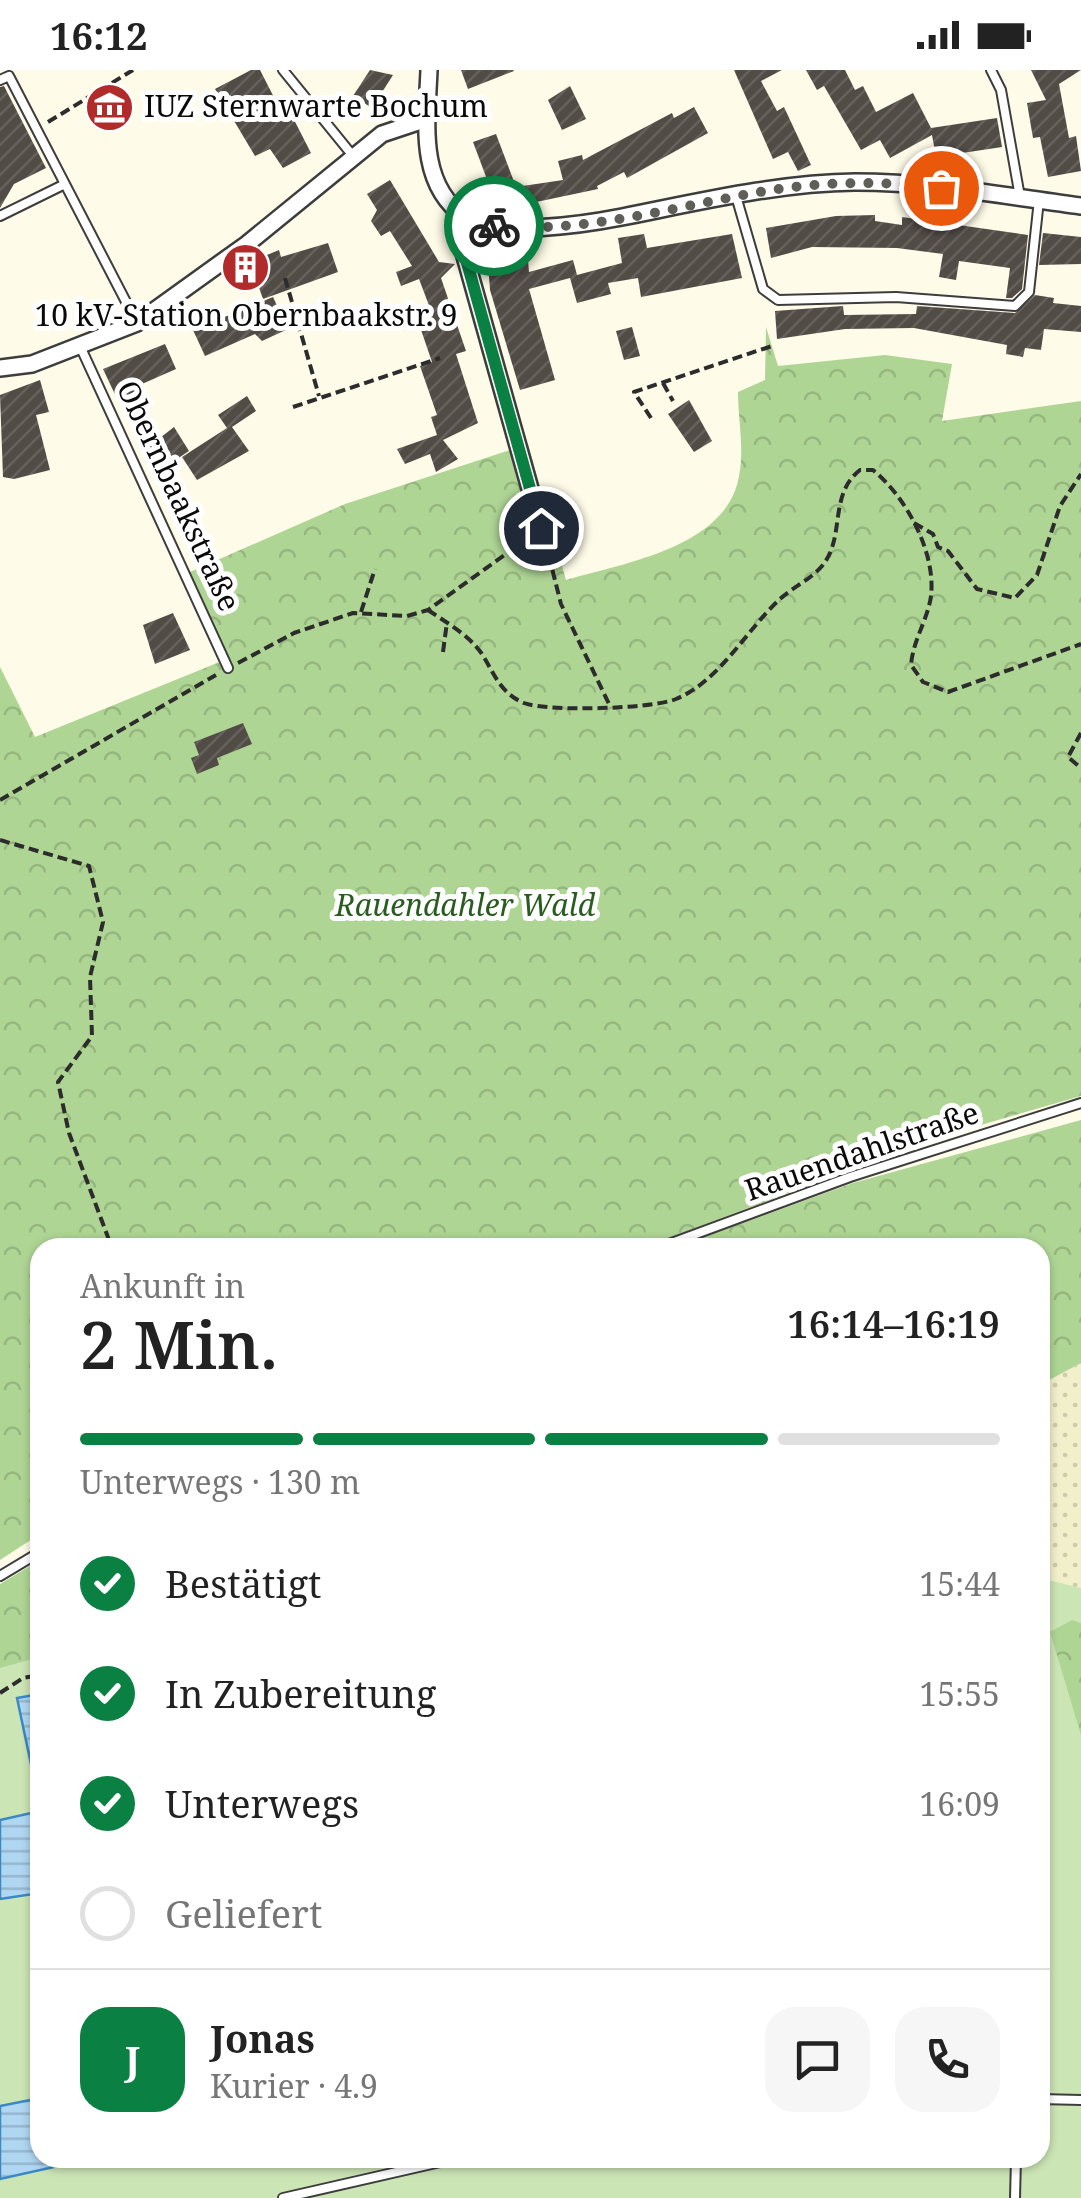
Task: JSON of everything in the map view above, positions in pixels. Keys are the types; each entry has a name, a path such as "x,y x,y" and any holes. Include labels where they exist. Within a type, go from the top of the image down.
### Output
{"street":[{"path":"428,70 431,169 440,193 467,218 512,227 578,223 736,196 854,182 912,184 1081,206"},
{"path":"0,368 32,364 136,323 247,244 382,134 427,119"},
{"path":"467,218 459,234 523,493 541,528"}],"lane":[{"path":"283,70 354,156"},
{"path":"991,70 1001,90 1020,198"},
{"path":"0,80 8,76 136,323"},
{"path":"0,216 63,184"},
{"path":"736,196 763,289 778,300 896,297 998,308 1016,306 1029,292 1039,200"},
{"name":"Obernbaakstraße","path":"80,346 228,668"},
{"name":"Rauendahlstraße","path":"685,1238 850,1177 1081,1103"},
{"path":"0,1576 30,1558"},
{"path":"1050,2099 1081,2100"},
{"path":"283,2198 414,2168"},
{"path":"1015,2198 1016,2168"}],"path":[{"path":"55,117 133,70"},
{"path":"285,278 319,397"},
{"path":"651,418 634,392 772,346"},
{"path":"293,407 440,358"},
{"path":"663,382 673,400"},
{"path":"428,610 447,622 485,658 492,678 524,703 610,706 677,699 722,663 783,597 824,564 832,549 843,489 860,470 873,470 886,481 914,522 928,558 931,598 913,646 912,664 923,682 948,692 1081,644"},
{"path":"914,522 934,534 938,547 948,551 977,589 1015,598 1038,575 1060,506 1081,474"},
{"path":"0,800 294,633 360,612 407,616 428,610 541,528 562,604 610,706"},
{"path":"360,612 375,568"},
{"path":"443,652 447,622"},
{"path":"1081,733 1068,757 1081,768"},
{"path":"0,840 88,866 93,874 103,922 90,978 92,1036 58,1082 69,1133 108,1238"},
{"path":"0,1693 30,1677"}],"shaded area":[{"path":"1081,1363 1081,1592 1050,1584 1050,1380"}],"green space":[{"name":"Rauendahler Wald","path":"766,327 778,366 885,355 952,364 942,421 1081,401 1081,1096 936,1138 668,1238 30,1238 30,1540 0,1560 0,667 35,737 227,659 190,572 345,504 528,444 566,580 639,560 689,539 710,525 726,507 740,473 738,392 765,380"},
{"path":"1081,1120 1081,1363 1050,1380 1050,1238 702,1238 853,1183"},
{"path":"30,1566 30,1660 0,1668 0,1584"},
{"path":"1050,1580 1081,1588 1081,2198 0,2198 0,2179 49,2168 1050,2168"},
{"path":"1072,1620 1081,1623 1081,1735 1050,1632"},
{"path":"30,1660 30,1696 17,1699 30,1762 30,1813 0,1820 0,1667"},
{"path":"30,1894 30,2100 0,2106 0,1899"}],"water":[{"path":"30,1696 30,1760 17,1698"},
{"path":"30,1813 30,1894 0,1899 0,1820"},
{"path":"30,2100 30,2168 49,2168 0,2179 0,2106"}],"building":[{"path":"251,70 260,70 282,113 289,110 311,153 283,168 270,149 255,156 215,89"},
{"path":"370,70 393,75 372,108 353,96"},
{"path":"461,70 513,70 514,71 468,89"},
{"path":"734,70 782,70 761,81 777,111 784,107 811,165 798,171 788,152 773,159"},
{"path":"806,70 845,70 855,90 863,86 876,112 913,93 931,128 997,118 1002,147 936,157 932,135 890,158 880,140 861,150 824,86 817,90"},
{"path":"1031,70 1081,70 1059,84 1069,138 1076,136 1081,171 1048,177 1040,137 1033,138 1027,103 1046,100"},
{"path":"4,86 46,168 14,184 0,208 0,87"},
{"path":"570,86 586,119 562,130 548,100"},
{"path":"694,107 708,133 627,178 624,172 597,186 598,189 522,205 520,197 497,206 473,142 496,134 516,187 563,180 558,161 582,155 583,160 672,113 674,118"},
{"path":"390,180 439,262 455,264 441,278 466,351 456,354 478,423 443,440 458,459 436,472 430,454 405,464 397,449 437,435 431,417 437,415 420,366 432,362 418,321 433,316 419,279 401,286 396,272 412,266 390,231 381,236 371,221 377,210 367,194"},
{"path":"875,215 875,221 902,225 902,217 1028,235 1022,289 1006,298 1010,268 959,261 956,280 939,277 943,254 897,248 812,247 771,258 766,228 836,216"},
{"path":"1043,233 1081,237 1081,264 1039,265"},
{"path":"644,234 647,248 732,234 742,278 641,297 638,278 608,283 611,294 577,303 570,278 529,289 555,380 520,390 490,290 487,250 527,248 529,272 573,260 577,275 622,263 618,238"},
{"path":"328,243 338,272 263,299 250,262 279,250 281,257"},
{"path":"1035,295 1054,298 1053,303 1081,306 1081,332 1044,329 1041,350 1025,348 1023,357 1006,354 1007,345 914,328 845,329 777,339 775,311 843,306 844,315 916,314 917,306 1015,313"},
{"path":"273,297 288,329 262,341 255,334 205,356 193,330"},
{"path":"632,327 640,356 624,360 616,331"},
{"path":"165,344 176,369 142,384 145,391 119,403 103,369"},
{"path":"40,380 49,412 36,415 50,470 14,479 3,477 0,395"},
{"path":"247,396 256,411 232,427 249,451 197,480 182,457 227,428 218,415"},
{"path":"689,400 712,441 694,452 668,414"},
{"path":"174,427 189,451 159,471 142,452"},
{"path":"173,613 190,650 155,664 143,625"},
{"path":"243,723 252,744 217,758 219,765 197,774 191,758 199,755 194,742"}],"way so far":[{"path":"494,226 612,219 801,186 854,182 941,188"}],"place":[{"name":"IUZ Sternwarte Bochum","path":"109,107"},
{"name":"10 kV-Station Obernbaakstr. 9","path":"246,267"}],"route":[{"path":"494,226 467,218 459,234 487,348 541,528"}]}
